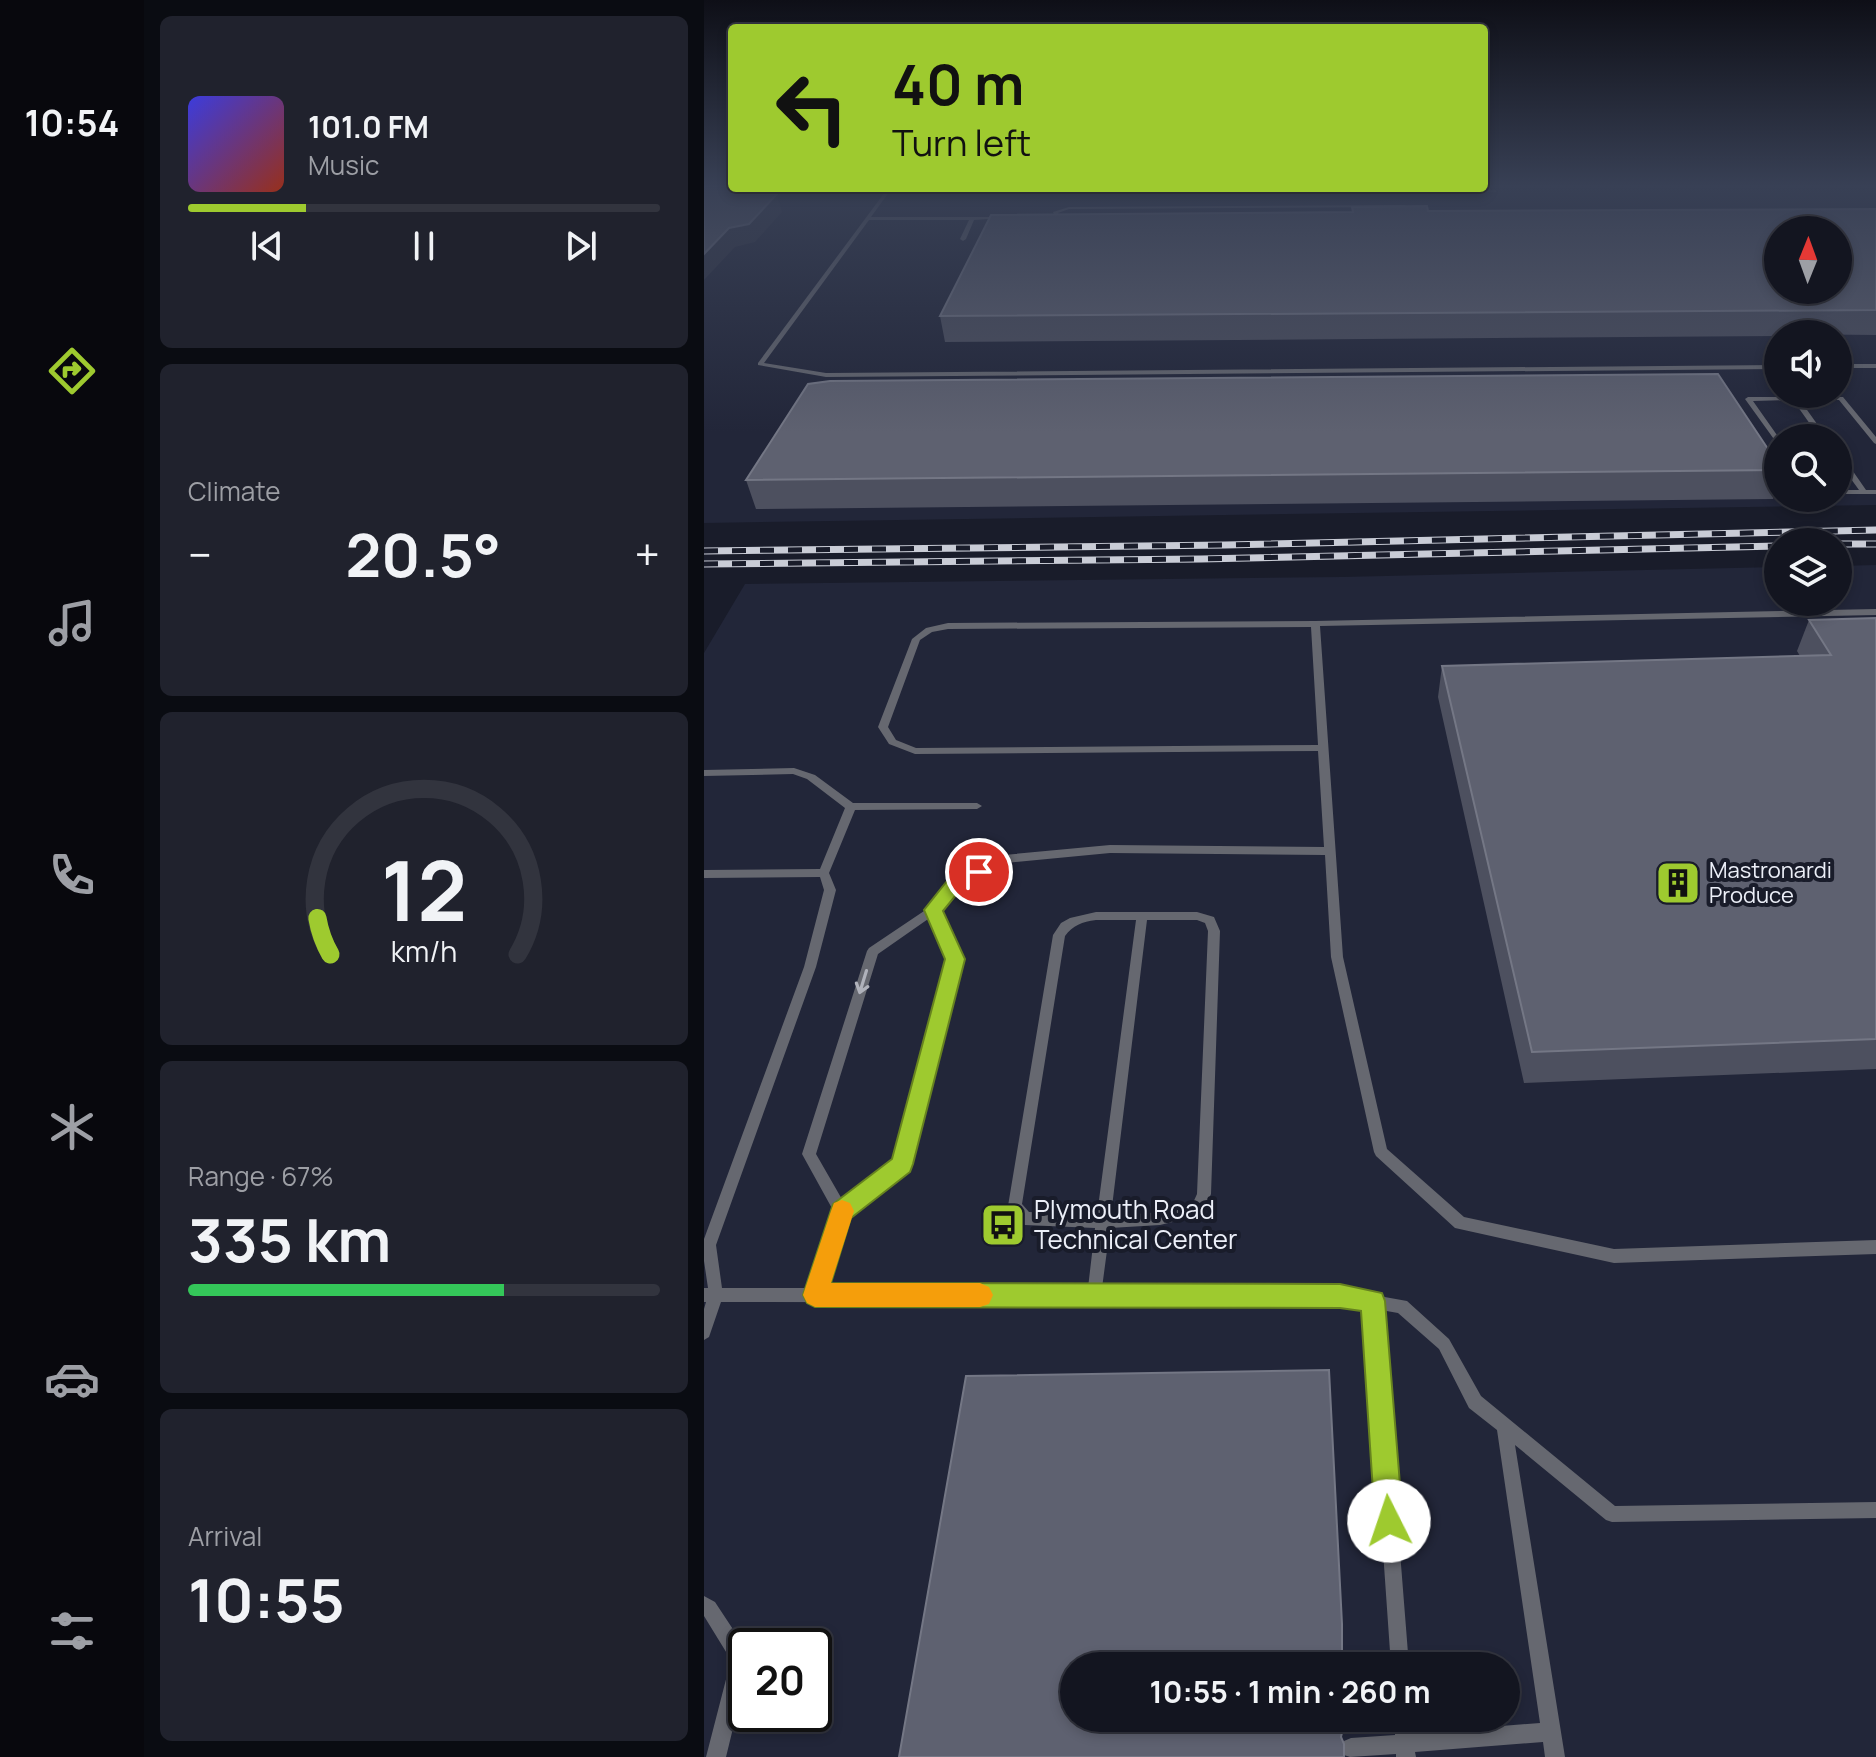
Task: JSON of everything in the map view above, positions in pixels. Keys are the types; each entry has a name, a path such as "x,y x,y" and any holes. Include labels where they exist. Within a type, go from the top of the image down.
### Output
{"lane":[{"path":"831,268 760,364 826,375 1764,367"},
{"path":"1852,366 1876,366"},
{"path":"1764,398 1748,399 1766,424"},
{"path":"1849,408 1876,442"},
{"path":"1852,475 1864,492"},
{"path":"1852,492 1876,492"},
{"path":"1324,748 915,751 892,742 883,727 916,639 929,630 948,626 1315,624 1876,612"},
{"path":"1315,624 1337,957 1381,1152 1460,1223 1614,1256 1876,1247"},
{"path":"704,773 794,771 811,777 851,807 977,806"},
{"path":"704,1332 710,1295 709,1245 810,967 830,890 824,873 851,807"},
{"path":"841,1211 809,1154 873,951 934,910 954,885 1004,859 1110,849 1330,851"},
{"path":"704,874 824,873"},
{"path":"815,1295 841,1211 902,1164 955,959 934,910"},
{"path":"1094,1296 1142,916"},
{"path":"1142,916 1197,916 1210,920 1214,931 1204,1194 1197,1210 1177,1218 1025,1218 1015,1206 1059,935 1064,924 1079,917 1142,916"},
{"path":"710,1295 1340,1296 1402,1306 1444,1344 1475,1402 1612,1514 1876,1510"},
{"path":"1373,1301 1399,1652"},
{"path":"1504,1426 1555,1757"},
{"path":"704,1605 741,1658 716,1757"},
{"path":"1351,1748 1406,1750 1551,1732"}],"shaded area":[{"path":"704,268 1764,268 1764,304 1852,304 1852,268 1876,268 1876,505 1852,505 1852,424 1764,424 1764,507 704,523"},
{"name":"Plymouth Road Technical Center","path":"1876,565 1876,1757 704,1757 704,653 745,584 1342,577 1764,567 1764,616 1852,616 1852,566"}],"building":[{"path":"964,268 1764,268 1764,304 1852,304 1852,268 1876,268 1876,310 940,316"},
{"path":"1718,374 1764,443 1764,470 746,480 808,384 830,381"},
{"name":"Mastronardi Produce","path":"1876,618 1876,1039 1532,1052 1442,666 1831,655 1809,620"},
{"path":"1329,1370 1342,1652 1060,1652 1060,1732 1342,1732 1344,1757 899,1757 966,1376"}],"railway":[{"path":"704,551 1225,545 1876,530"},
{"path":"1852,544 1876,544"},
{"path":"704,564 1201,559 1764,546"}],"slow traffic":[{"path":"842,1211 815,1295 980,1295"}],"place":[{"name":"Mastronardi Produce","path":"1678,883"},
{"name":"Plymouth Road Technical Center","path":"1003,1225"}],"route":[{"path":"979,872 954,885 934,910 955,959 902,1164 841,1211 815,1295 1340,1296 1373,1301 1389,1521"}]}
